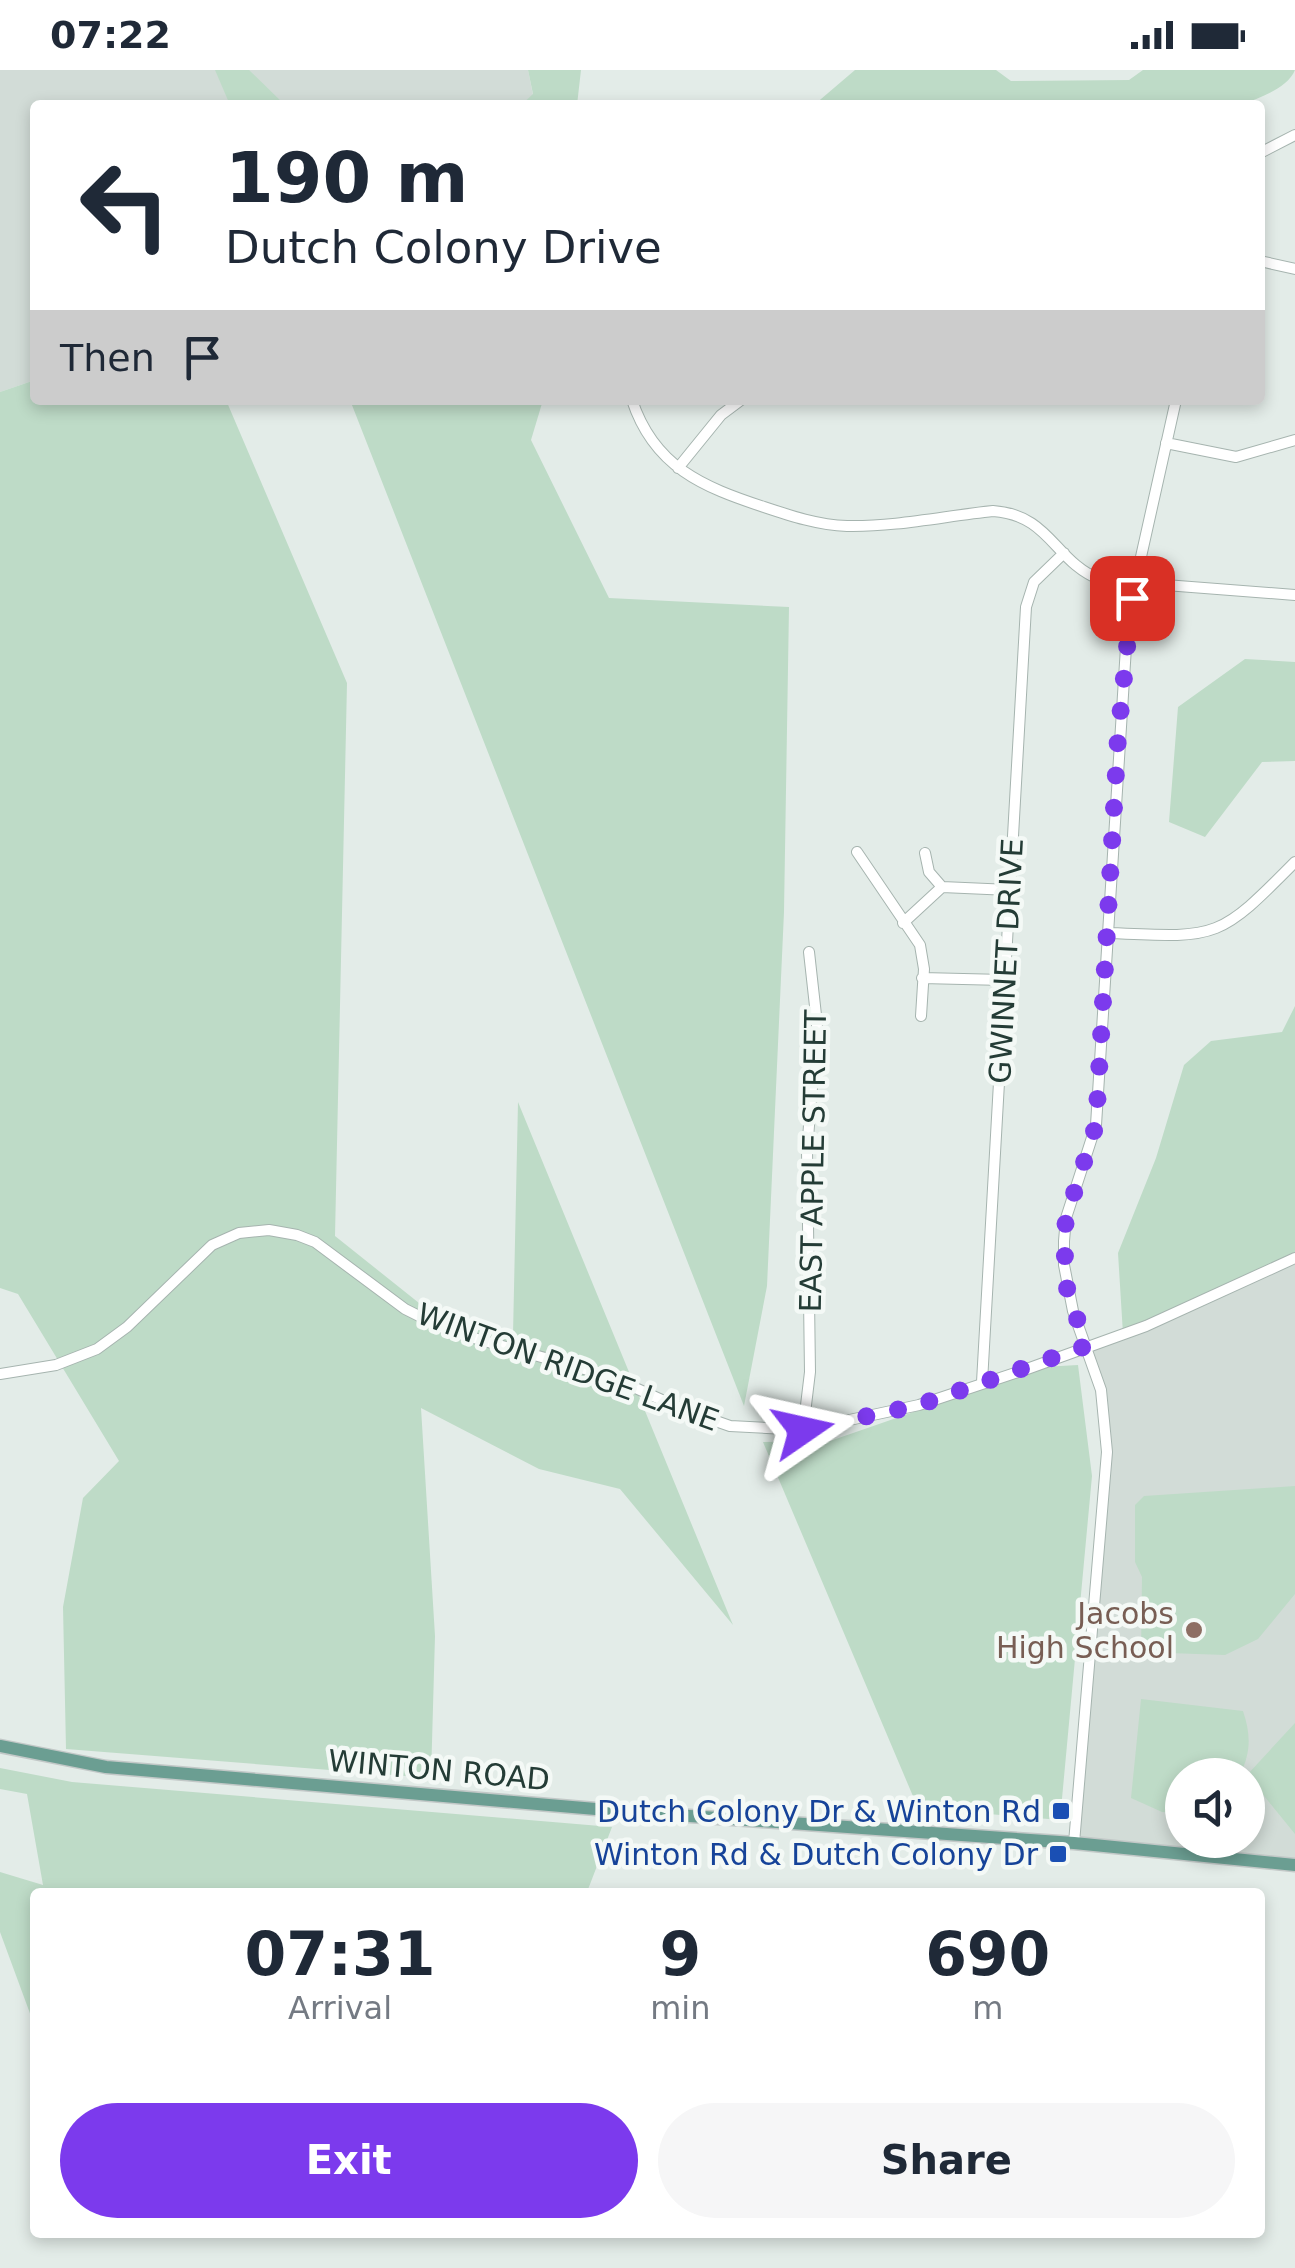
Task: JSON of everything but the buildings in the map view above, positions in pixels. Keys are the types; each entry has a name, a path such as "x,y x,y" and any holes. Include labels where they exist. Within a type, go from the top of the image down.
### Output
{"main road":[{"name":"WINTON ROAD","path":"0,1746 64,1761 125,1769 619,1811 1074,1843 1295,1865"}],"street":[{"path":"1265,150 1295,135"},
{"path":"1265,262 1295,269"},
{"path":"635,405 653,441 678,468 714,491 821,524 870,526 993,510 1007,512 1034,522 1092,577 1135,585 1295,594"},
{"path":"678,468 721,415 734,405"},
{"path":"1074,1843 1107,1452 1100,1390 1067,1288 1064,1242 1066,1218 1096,1125 1128,614 1175,405"},
{"path":"1166,444 1236,456 1295,440"},
{"name":"GWINNET DRIVE","path":"982,1382 1026,607 1034,582 1064,553"},
{"path":"857,852 920,946 921,1016"},
{"path":"926,853 930,872 942,887"},
{"path":"1110,933 1183,936 1210,932 1246,911 1295,862"},
{"path":"903,923 942,887 1010,890"},
{"name":"EAST APPLE STREET","path":"803,1430 810,1372 807,1151 817,1024 809,952"},
{"path":"922,978 1004,980"},
{"name":"WINTON RIDGE LANE","path":"0,1374 56,1364 97,1349 127,1327 212,1245 239,1232 269,1230 314,1242 405,1309 448,1331 609,1376 730,1426 803,1430 919,1405 1146,1326 1295,1258"}],"shaded area":[{"path":"0,70 528,70 533,95 527,100 30,100 30,382 0,392"},
{"name":"Jacobs High School","path":"1295,1258 1295,1865 1225,1858 1265,1858 1265,1758 1165,1758 1165,1852 1074,1843 1105,1418 1086,1346"}],"green space":[{"path":"215,70 249,70 280,100 228,100"},
{"path":"528,70 581,70 578,100 526,100 533,94"},
{"path":"855,70 996,70 1011,81 1129,80 1143,70 1295,70 1279,87 1252,100 820,100"},
{"path":"30,382 30,405 228,405 347,683 335,1236 419,1303 513,1335 518,1102 733,1625 620,1489 539,1469 421,1408 435,1636 431,1778 66,1749 63,1607 83,1498 119,1461 18,1294 0,1288 0,392"},
{"path":"352,405 542,405 531,440 609,598 789,607 784,912 767,1286 744,1406"},
{"path":"1245,659 1295,662 1295,761 1262,762 1205,837 1169,822 1178,707"},
{"path":"1295,1006 1295,1258 1123,1334 1118,1253 1156,1158 1184,1065 1211,1041 1282,1032"},
{"path":"1078,1365 1092,1476 1060,1820 918,1808 763,1442 830,1441 1043,1367"},
{"path":"1295,1486 1295,1594 1258,1639 1225,1655 1141,1652 1142,1577 1135,1562 1135,1505 1144,1496"},
{"path":"1141,1699 1243,1711 1249,1743 1246,1758 1165,1758 1165,1812 1131,1798"},
{"path":"1295,1723 1295,1834 1265,1797 1263,1758"},
{"path":"0,1768 72,1782 612,1827 589,1888 30,1888 30,2013 0,1932 0,1872 43,1885 27,1794 0,1789"}],"place":[{"name":"Jacobs High School","path":"1194,1630"},
{"name":"Dutch Colony Dr & Winton Rd","path":"1061,1811"},
{"name":"Winton Rd & Dutch Colony Dr","path":"1058,1854"}],"route":[{"path":"803,1430 919,1405 1086,1346 1067,1288 1064,1242 1066,1218 1096,1125 1110,933 1118,737 1132,598"}]}
